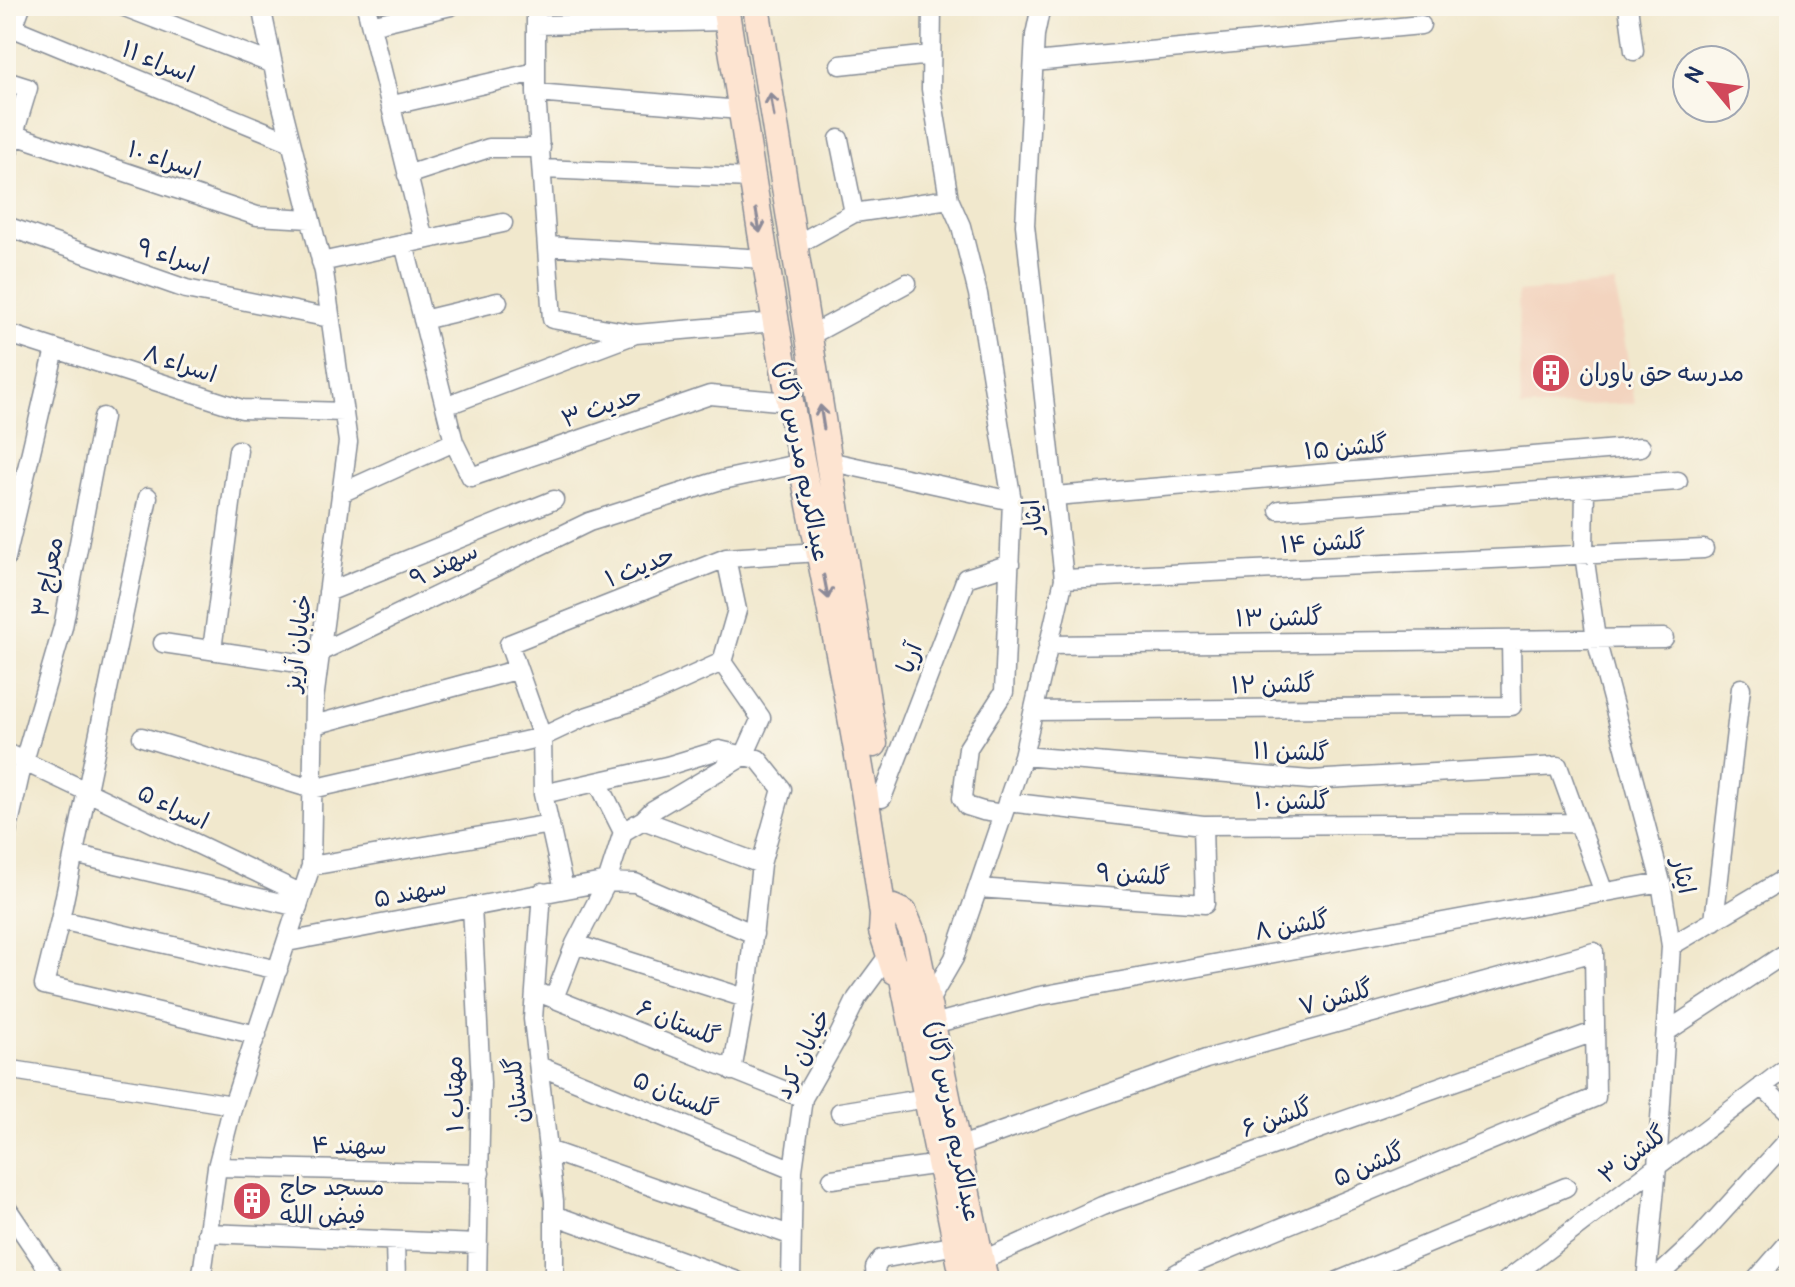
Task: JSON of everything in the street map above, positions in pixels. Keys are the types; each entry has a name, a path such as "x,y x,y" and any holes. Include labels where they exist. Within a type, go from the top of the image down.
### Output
{"street":[{"path":"9,27 21,6"},
{"path":"122,6 273,64"},
{"name":"خیابان آریز","path":"201,1281 217,1167 233,1105 311,866 314,725 319,659 348,442 321,262 261,6"},
{"path":"424,240 369,15 451,6"},
{"name":"عبدالکریم مدرس (گاز)","path":"756,6 882,798 891,912"},
{"path":"932,6 931,89 949,199 961,226 978,294 1012,501 1010,564"},
{"name":"ایثار","path":"931,1012 954,958 1023,756 1064,579 1025,225 1034,62 1041,6"},
{"path":"1628,6 1634,51"},
{"path":"726,13 536,16 536,93 552,319 636,334 776,322"},
{"name":"عبدالکریم مدرس (گاز)","path":"726,13 750,178 790,402 891,912"},
{"path":"1034,62 1421,25"},
{"name":"اسراء ۱۱","path":"9,27 291,142"},
{"path":"840,65 931,55"},
{"path":"393,105 536,72"},
{"path":"6,81 28,88 10,134 6,160"},
{"path":"536,93 740,110"},
{"name":"اسراء ۱۰","path":"10,134 257,216 310,219"},
{"path":"839,139 854,213"},
{"path":"407,175 489,148 541,148"},
{"path":"543,169 750,178"},
{"path":"794,246 854,213 949,199"},
{"path":"321,262 503,223"},
{"name":"اسراء ۹","path":"6,226 186,289 330,318"},
{"path":"341,493 454,442 404,244"},
{"path":"548,246 765,259"},
{"path":"809,336 907,283"},
{"path":"423,320 498,302"},
{"name":"اسراء ۸","path":"6,333 242,409 344,412"},
{"path":"445,406 636,334"},
{"path":"6,558 55,349"},
{"name":"حدیث ۳","path":"454,442 471,477 710,395 790,402"},
{"name":"معراج ۳","path":"6,837 23,763 63,627 103,417"},
{"name":"گلشن ۱۵","path":"1055,496 1641,447"},
{"path":"212,650 238,450"},
{"path":"802,463 828,461 1012,501"},
{"name":"سهند ۹","path":"319,659 589,522 718,481 802,463"},
{"path":"1279,510 1678,481"},
{"name":"ایثار","path":"1585,488 1584,554 1596,639 1661,882 1671,946 1657,1167 1646,1281"},
{"path":"148,497 44,985 257,1035"},
{"path":"328,592 554,500"},
{"name":"گلشن ۱۴","path":"1064,579 1704,549"},
{"name":"حدیث ۱","path":"516,670 509,644 726,558 819,552"},
{"path":"142,737 312,789 542,737 582,718 643,698 722,662 737,610 726,558"},
{"name":"آریا","path":"882,798 966,578 1010,564"},
{"name":"گلشن ۱۰","path":"1010,564 1004,692 968,748 962,798 967,806 983,811 1005,808 1203,825 1578,823"},
{"name":"گلشن ۱۳","path":"1048,645 1664,638"},
{"name":"گلشن ۱۲","path":"1034,711 1512,706 1511,640"},
{"path":"163,643 319,659"},
{"path":"554,998 575,944 607,882 623,832 653,810 744,756 761,718 722,662"},
{"path":"314,725 516,670 542,737 543,794 564,889"},
{"path":"1714,921 1741,688"},
{"path":"543,794 719,750 758,759 782,789 761,864 754,934 732,1071"},
{"name":"اسراء ۵","path":"6,753 300,900"},
{"name":"گلشن ۱۱","path":"1023,756 1310,780 1558,766 1578,823"},
{"path":"598,782 623,832"},
{"path":"643,820 761,864"},
{"path":"1578,823 1604,893"},
{"path":"311,866 550,824"},
{"name":"گلشن ۹","path":"978,888 1205,904 1203,825"},
{"path":"74,854 300,900"},
{"path":"1671,946 1789,876"},
{"name":"سهند ۵","path":"287,942 607,882 635,883 754,934"},
{"name":"گلشن ۸","path":"931,1012 1040,996 1661,882"},
{"name":"گلستان","path":"542,892 533,1019 554,1215 554,1281"},
{"name":"مهتاب ۱","path":"472,906 481,1083 477,1281"},
{"path":"891,912 882,931 903,964"},
{"path":"60,920 278,970"},
{"path":"575,944 745,998"},
{"path":"1666,1032 1789,951"},
{"name":"گلشن ۷","path":"949,1155 1206,1059 1594,952 1596,1097"},
{"name":"عبدالکریم مدرس (گاز)","path":"903,964 931,1012 957,1245 977,1274"},
{"name":"عبدالکریم مدرس (گاز)","path":"903,964 927,1098 949,1155 977,1274"},
{"name":"خیابان کرد","path":"791,1281 793,1170 803,1098 857,998 903,964"},
{"name":"گلستان ۶","path":"535,991 803,1098"},
{"name":"گلشن ۶","path":"977,1274 1102,1206 1594,1032"},
{"name":"گلستان ۵","path":"539,1066 793,1170"},
{"name":"گلشن ۳","path":"1506,1281 1789,1066"},
{"path":"6,1069 233,1105"},
{"path":"1762,1086 1789,1112"},
{"name":"گلشن ۵","path":"1163,1281 1195,1273 1596,1097"},
{"path":"840,1112 927,1098"},
{"path":"1653,1281 1696,1241 1789,1139"},
{"path":"548,1150 790,1235"},
{"path":"832,1179 949,1155"},
{"name":"سهند ۴","path":"217,1167 480,1173"},
{"path":"1338,1281 1358,1277 1566,1187"},
{"path":"6,1207 56,1281"},
{"path":"554,1215 737,1281"},
{"path":"207,1233 478,1244"},
{"path":"395,1241 396,1281"},
{"path":"1755,1281 1789,1242"},
{"path":"876,1275 881,1259 957,1245"}],"shaded area":[{"path":"1615,284 1635,403 1521,408 1518,292"}],"place":[{"name":"مدرسه حق باوران","path":"1551,373"},
{"name":"مسجد حاج فیض الله","path":"252,1201"}]}
